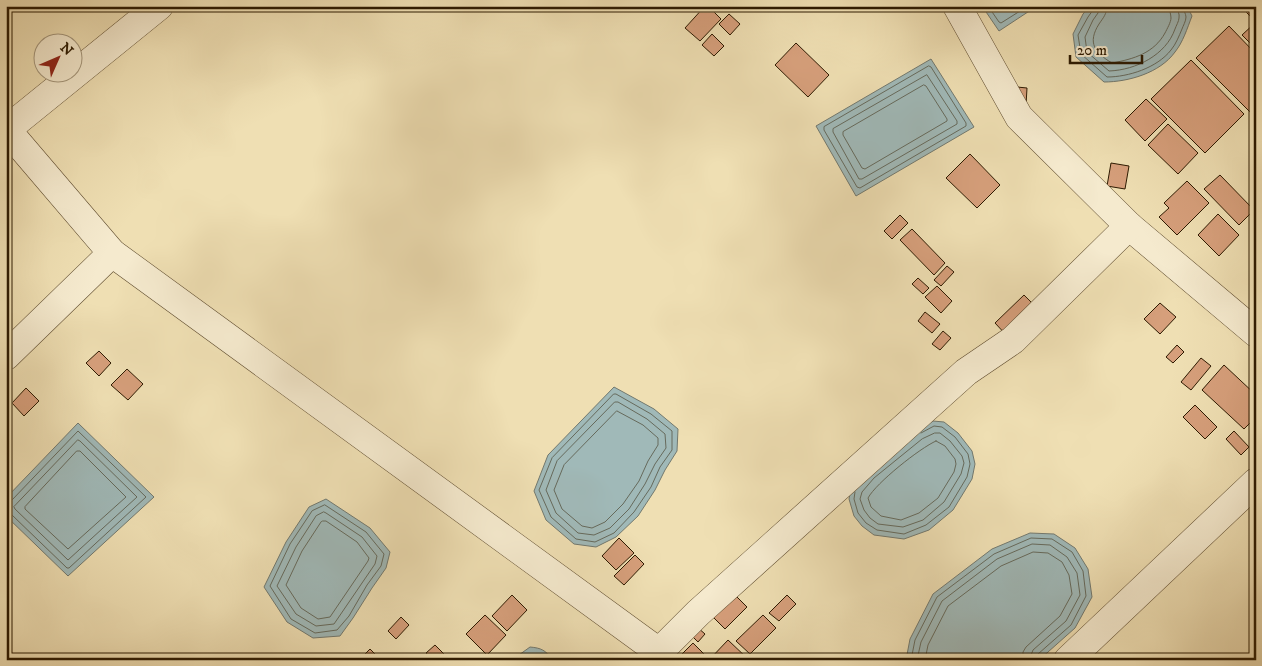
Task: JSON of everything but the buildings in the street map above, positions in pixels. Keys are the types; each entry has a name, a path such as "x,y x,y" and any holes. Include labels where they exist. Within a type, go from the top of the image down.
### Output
{"street":[{"path":"159,6 6,130 112,253 655,656 698,613 966,372 1013,340 1129,226"},
{"path":"957,6 1019,118 1129,226 1256,332"},
{"path":"6,356 112,253"},
{"path":"1068,660 1256,482"}],"water":[{"path":"982,6 1037,6 999,31"},
{"path":"1090,6 1187,6 1192,16 1178,48 1161,66 1133,78 1104,82 1076,57 1073,34 1083,14"},
{"path":"931,59 974,127 856,196 816,126"},
{"path":"614,387 654,409 678,429 677,451 638,516 616,537 596,547 574,544 546,520 534,491 548,455"},
{"path":"933,421 944,422 958,433 972,451 975,464 972,479 953,510 929,530 904,539 874,535 862,526 854,516 849,499 851,488 917,429"},
{"path":"78,423 154,497 68,576 6,516 6,498"},
{"path":"326,499 370,528 390,552 386,568 340,636 313,638 287,622 264,587 286,542 309,507"},
{"path":"1030,533 1054,534 1075,548 1088,569 1092,597 1075,628 1039,660 906,660 910,639 933,594 992,549"},
{"path":"530,647 543,650 552,660 512,660"}]}
